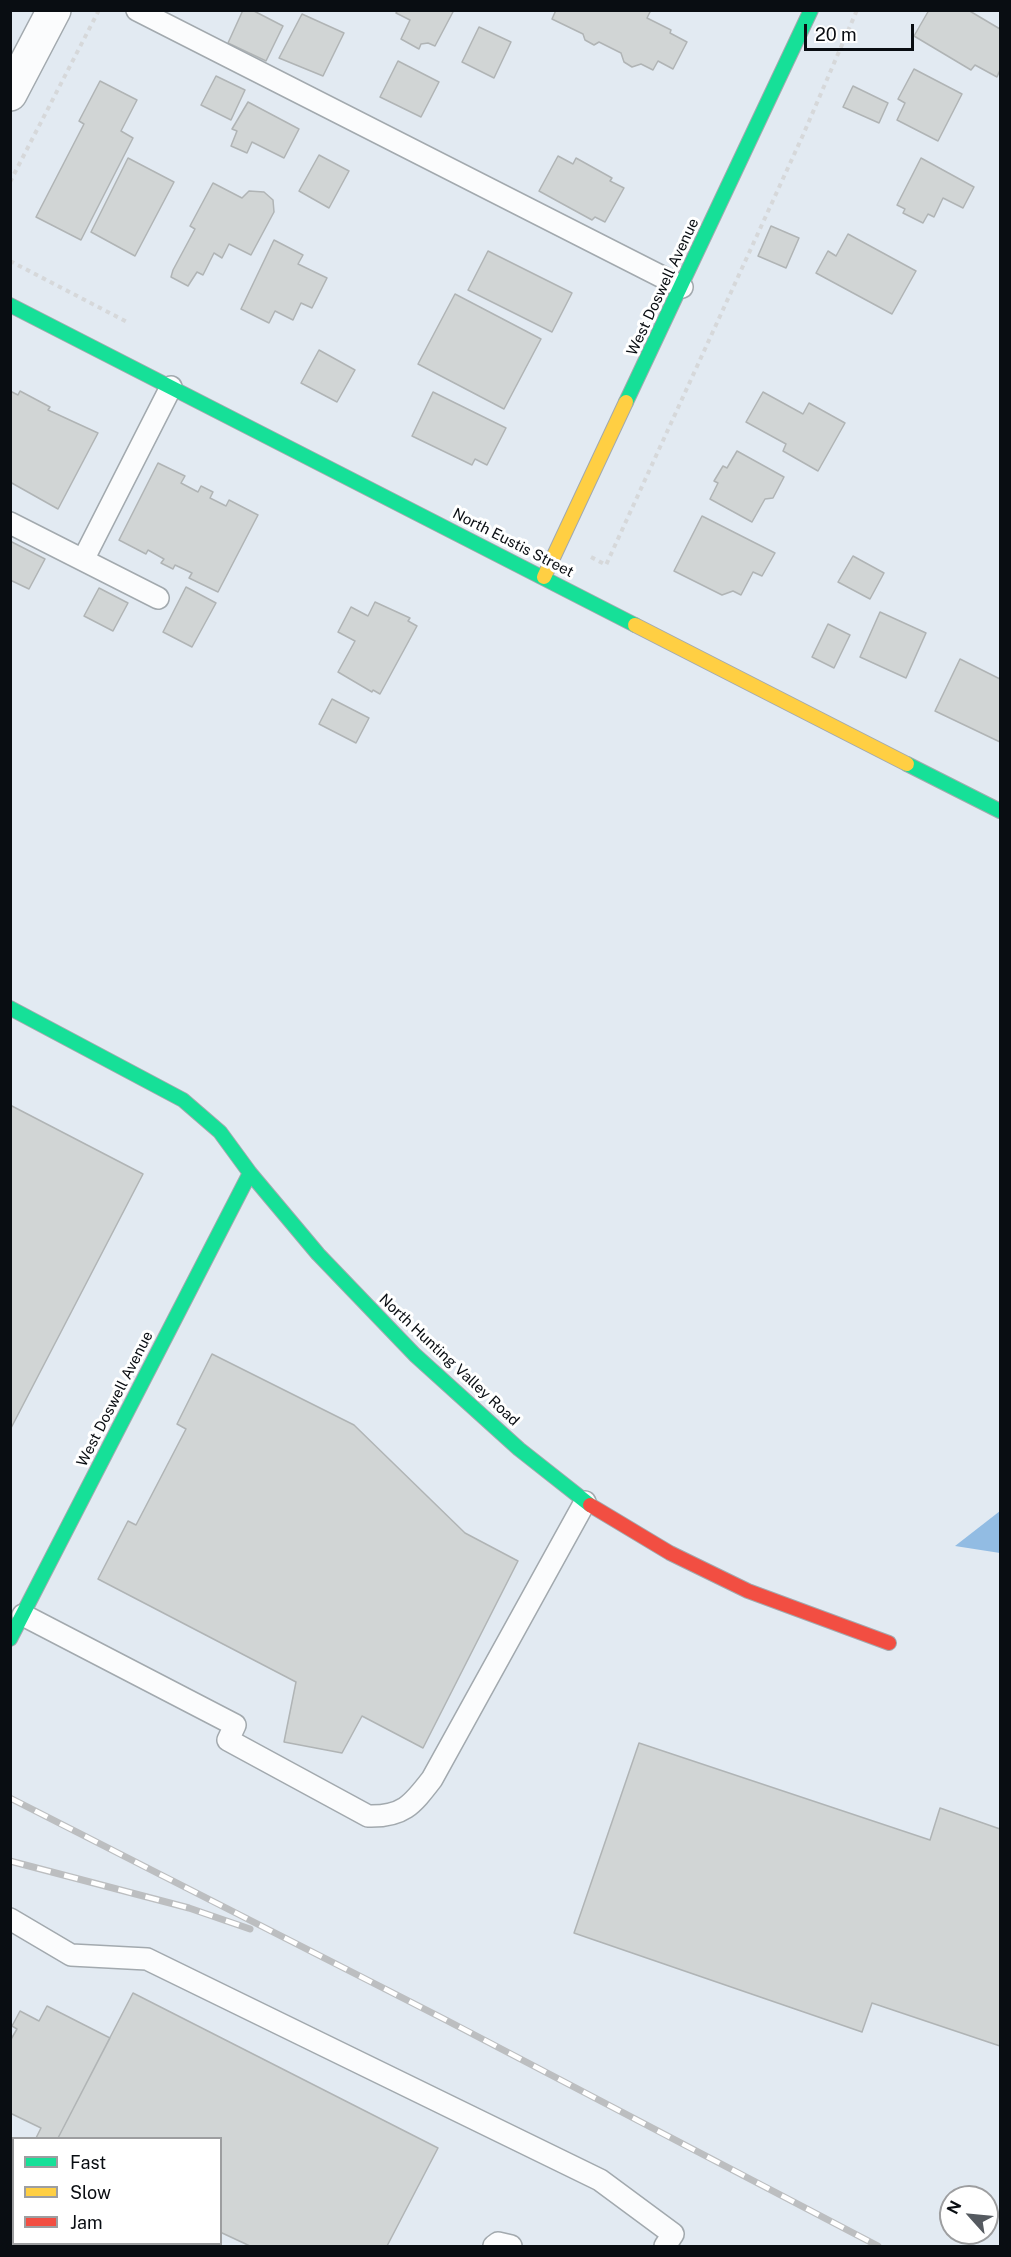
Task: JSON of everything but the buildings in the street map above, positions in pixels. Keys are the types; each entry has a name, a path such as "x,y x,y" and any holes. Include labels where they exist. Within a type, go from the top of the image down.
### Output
{"street":[{"path":"10,94 54,10"},
{"name":"West Doswell Avenue","path":"544,577 811,10"},
{"name":"North Eustis Street","path":"10,306 1000,811"},
{"name":"North Hunting Valley Road","path":"10,1008 183,1100 220,1132 250,1173 318,1254 415,1355 519,1449 585,1502 670,1553 747,1591 889,1643"},
{"name":"West Doswell Avenue","path":"10,1639 250,1173"}],"lane":[{"path":"137,10 682,286"},
{"path":"83,560 171,387"},
{"path":"10,523 158,598"},
{"path":"23,1615 235,1725 228,1740 368,1816 389,1817 414,1802 432,1779 585,1502"},
{"path":"10,1919 71,1955 147,1959 600,2180 673,2234 665,2247"},
{"path":"494,2247 498,2243 511,2247"}],"path":[{"path":"10,182 99,10"},
{"path":"587,555 606,565 803,135 857,10"}],"water":[{"path":"1000,1511 1000,1553 955,1546"}],"railway":[{"path":"10,1798 444,2019 878,2246"},
{"path":"10,1861 189,1908 250,1929"}],"traffic: fast":[{"path":"626,402 811,10"},
{"path":"10,305 635,625"},
{"path":"907,764 1000,811"},
{"path":"10,1008 183,1100 220,1132 250,1173 318,1254 415,1355 519,1449 590,1505"},
{"path":"10,1639 250,1173"}],"traffic: slow":[{"path":"544,577 626,402"},
{"path":"635,625 907,764"}],"traffic: jam":[{"path":"590,1505 670,1553 748,1591 889,1643"}]}
